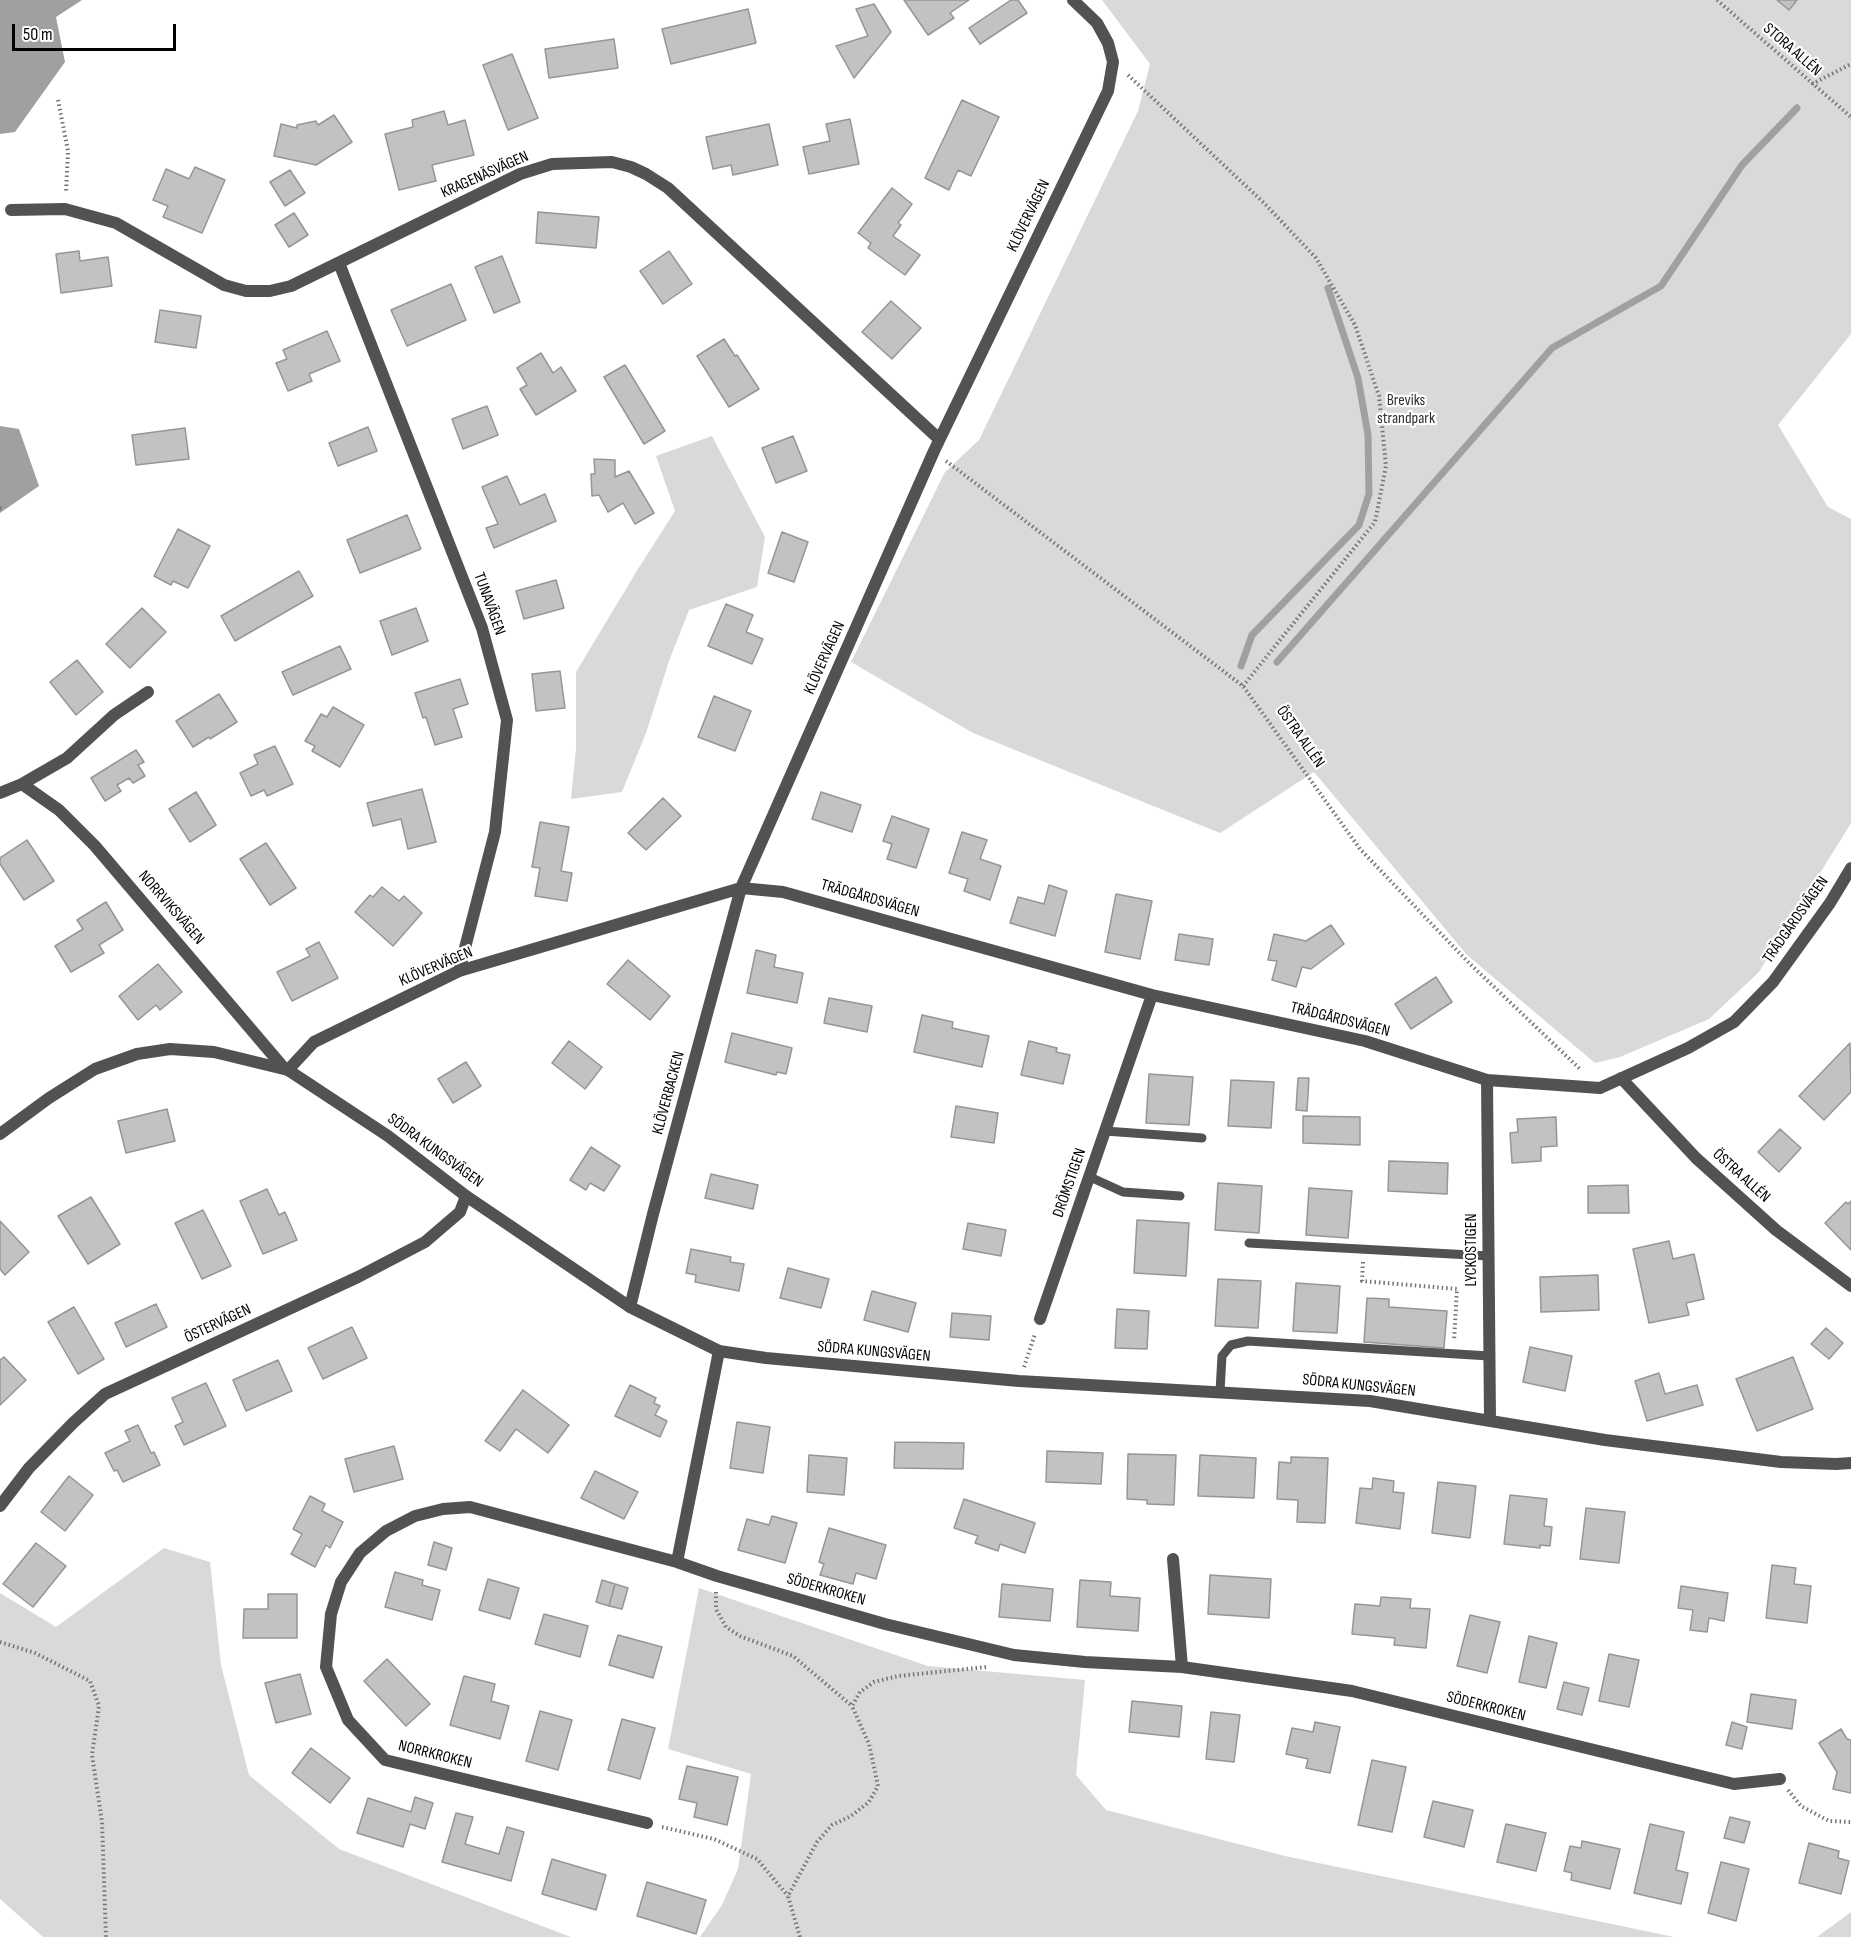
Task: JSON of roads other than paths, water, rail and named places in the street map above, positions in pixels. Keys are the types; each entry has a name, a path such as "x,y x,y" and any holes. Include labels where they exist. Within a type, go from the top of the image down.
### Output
{"street":[{"name":"KLÖVERVÄGEN","path":"286,1069 314,1042 459,971 741,888 936,445 1108,91 1113,62 1108,42 1097,23 1073,0"},
{"name":"KRAGENÄSVÄGEN","path":"11,210 65,209 116,223 224,285 246,291 270,291 291,286 520,174 552,164 612,162 631,167 668,188 936,445"},
{"name":"TUNAVÄGEN","path":"339,263 482,628 507,720 495,832 459,971"},
{"path":"0,793 22,784 67,758 114,715 148,692"},
{"name":"NORRVIKSVÄGEN","path":"22,784 59,810 95,846 286,1069"},
{"name":"TRÄDGÅRDSVÄGEN","path":"741,888 783,892 1152,995 1365,1041 1487,1080 1600,1088 1688,1048 1734,1022 1773,982 1830,903 1851,868"},
{"name":"KLÖVERBACKEN","path":"630,1307 741,888"},
{"name":"DRÖMSTIGEN","path":"1040,1319 1152,995"},
{"name":"SÖDRA KUNGSVÄGEN","path":"0,1134 95,1069 137,1054 170,1049 214,1052 286,1069 388,1136 466,1196 630,1307 719,1351 766,1358 1019,1381 1370,1401 1605,1440 1781,1462 1851,1463"},
{"name":"ÖSTRA ALLÉN","path":"1621,1078 1696,1158 1776,1230 1851,1286"},
{"name":"LYCKOSTIGEN","path":"1487,1080 1490,1420"},
{"name":"ÖSTERVÄGEN","path":"0,1506 29,1468 105,1394 358,1277 425,1242 460,1212 466,1196"},
{"path":"677,1562 719,1351"},
{"name":"NORRKROKEN","path":"647,1823 385,1760 348,1720 326,1667 331,1614 341,1582 360,1554 386,1531 415,1516 443,1509 470,1507 677,1562"},
{"path":"1173,1559 1182,1667"},
{"name":"SÖDERKROKEN","path":"677,1562 885,1624 1014,1655 1085,1662 1182,1667 1352,1691 1734,1784 1780,1779"}],"lane":[{"path":"1105,1131 1202,1138"},
{"path":"1090,1177 1123,1192 1180,1196"},
{"path":"1249,1243 1488,1256"},
{"path":"1220,1392 1222,1356 1231,1345 1248,1341 1489,1356"}],"waterway":[{"path":"1277,662 1552,348 1661,286 1742,165 1797,108"},
{"path":"1241,666 1252,635 1359,525 1369,494 1368,435 1358,378 1328,288"}],"park label":[{"name":"Breviks strandpark","path":"1406,410"}]}
